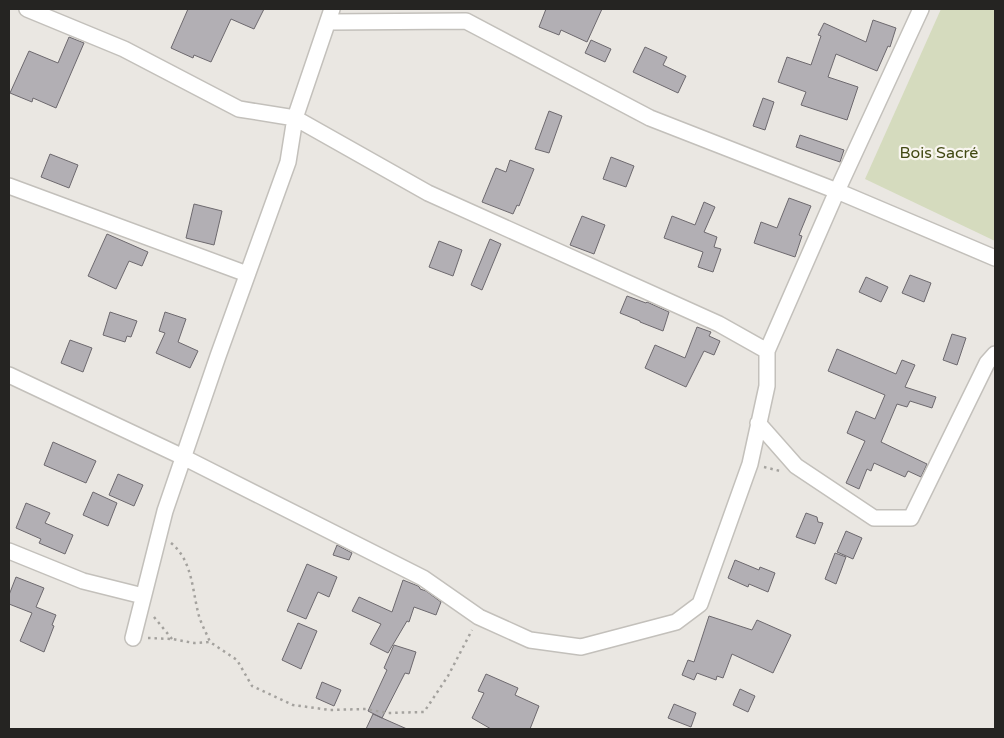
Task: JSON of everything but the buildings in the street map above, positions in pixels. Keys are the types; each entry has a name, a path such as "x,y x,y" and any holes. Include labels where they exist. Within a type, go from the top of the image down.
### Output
{"street":[{"path":"28,9 124,49 239,109 294,118 428,193 719,324 766,351"},
{"path":"9,375 183,457 423,578 479,618 530,640 581,647 676,622 700,604 750,464 767,386 766,351 921,9"},
{"path":"133,638 159,534 183,457 288,162 294,118 330,16 466,21 650,118 837,191 995,258"},
{"path":"9,186 247,274"},
{"path":"758,424 796,466 874,518 911,518 986,363 995,354"},
{"path":"9,550 83,581 143,596"}],"path":[{"path":"750,464 779,471 796,466"},
{"path":"159,534 179,549 190,572 198,614 210,642 237,660 252,686 293,705 330,710 366,709 387,713 424,712 448,676 479,618"},
{"path":"143,596 155,620 172,639"},
{"path":"133,638 172,639 194,643 210,642"}],"green space":[{"name":"Bois Sacré","path":"941,9 995,9 995,241 865,179"}]}
